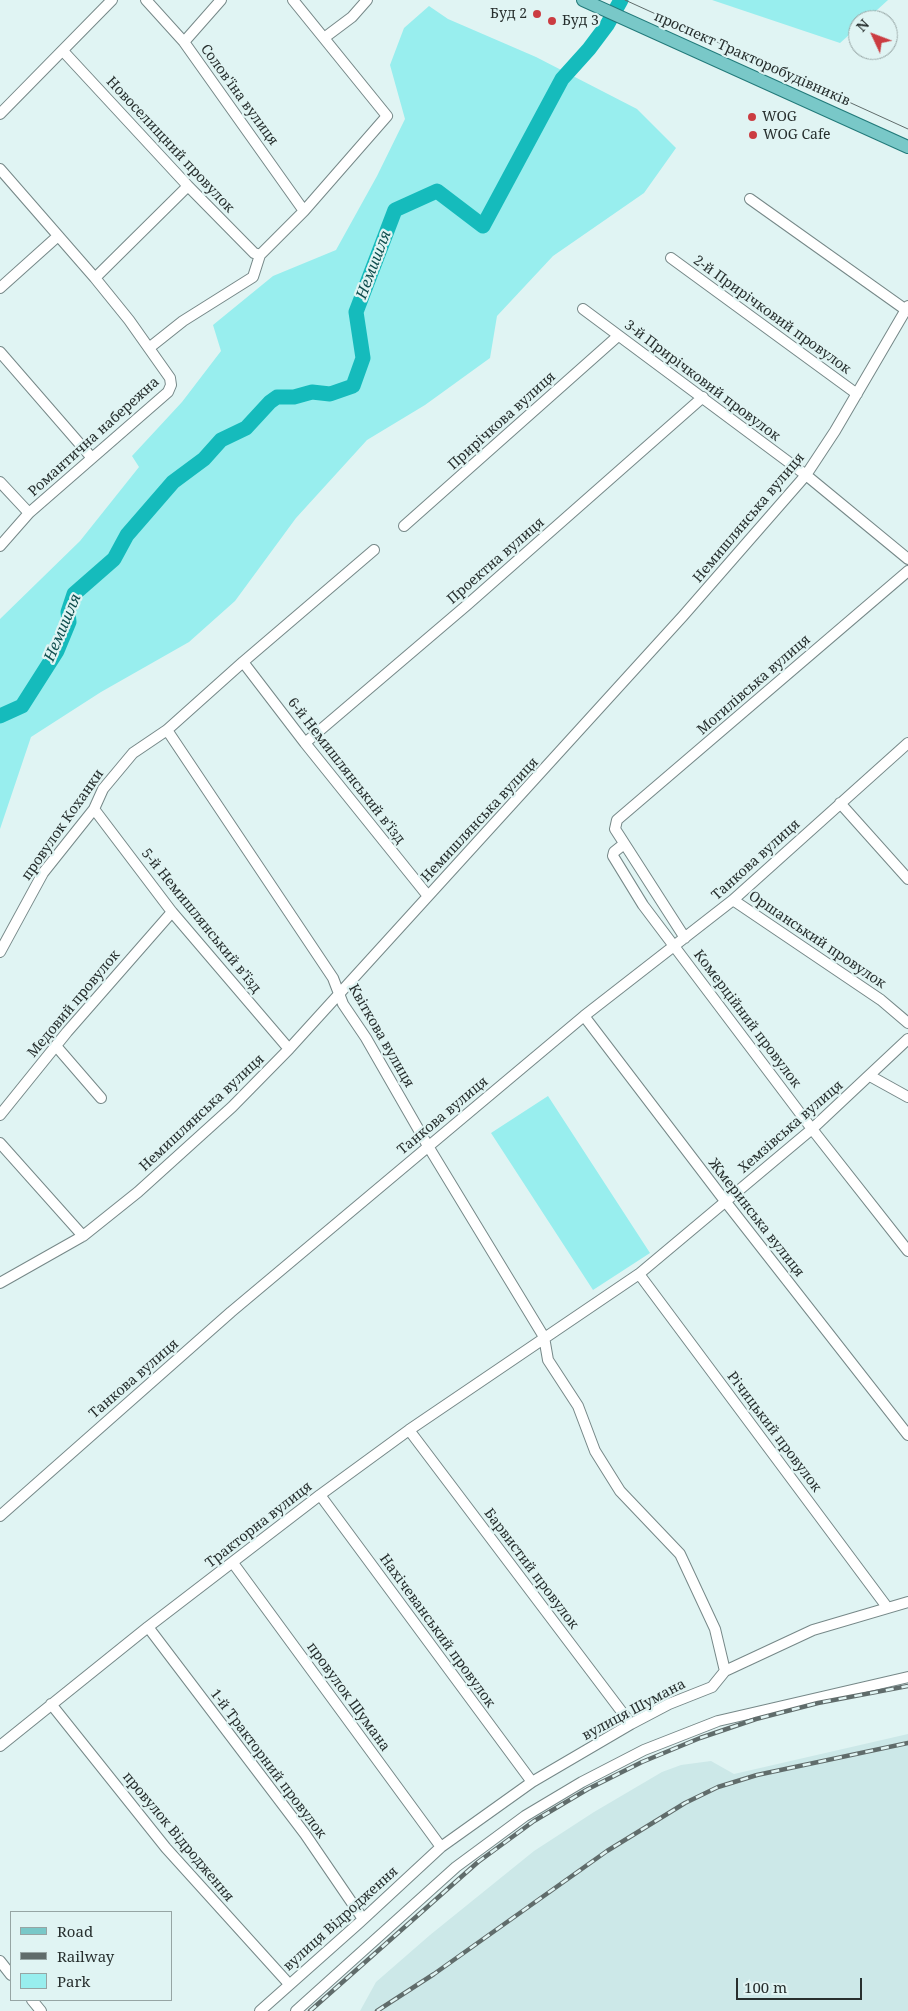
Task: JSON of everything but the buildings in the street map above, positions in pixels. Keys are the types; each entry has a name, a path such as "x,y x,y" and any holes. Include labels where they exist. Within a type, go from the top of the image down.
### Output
{"main road":[{"name":"проспект Тракторобудівників","path":"589,2 908,147"}],"street":[{"path":"0,114 112,0"},
{"name":"Солов'їна вулиця","path":"146,0 184,42 304,211"},
{"path":"184,42 221,0"},
{"path":"0,169 95,278 149,348 183,321 253,277 260,255 304,211 387,116 293,0"},
{"path":"324,38 352,17 367,0"},
{"name":"Новоселищний провулок","path":"63,51 188,186 254,253 260,255"},
{"path":"95,278 188,186"},
{"path":"750,199 907,308"},
{"path":"0,288 58,236"},
{"name":"2-й Прирічковий провулок","path":"671,258 857,394"},
{"name":"Немишлянська вулиця","path":"0,1283 83,1236 146,1185 232,1107 289,1049 684,616 806,475 857,394 907,308"},
{"name":"3-й Прирічковий провулок","path":"583,309 806,475 908,559"},
{"name":"Прирічкова вулиця","path":"404,526 618,336"},
{"name":"Романтична набережна","path":"0,546 29,513 168,392 172,385 170,378 149,348"},
{"path":"0,352 92,458"},
{"name":"Проектна вулиця","path":"305,743 467,605 703,397"},
{"path":"0,482 29,513"},
{"path":"168,730 243,662 374,550"},
{"name":"Могилівська вулиця","path":"617,820 908,571"},
{"name":"6-й Немишлянський в’їзд","path":"243,662 305,743 428,896"},
{"name":"провулок Коханки","path":"0,952 43,873 94,809 103,789 133,753 168,730"},
{"name":"Квіткова вулиця","path":"168,730 271,888 333,978 343,1004 366,1038 428,1146 544,1337 548,1360 578,1406 595,1451 620,1491 680,1554 715,1629 725,1671"},
{"name":"Танкова вулиця","path":"1,1512 231,1312 428,1146 584,1016 733,900 908,744"},
{"path":"840,803 908,880"},
{"name":"5-й Немишлянський в’їзд","path":"94,809 172,912 289,1049"},
{"name":"Комерційний провулок","path":"617,820 615,829 685,938"},
{"name":"Комерційний провулок","path":"624,844 614,852 613,856 643,905 812,1129 908,1251"},
{"name":"Оршанський провулок","path":"733,900 880,1000 908,1023"},
{"name":"Медовий провулок","path":"0,1115 56,1046 172,912"},
{"name":"Жмеринська вулиця","path":"584,1016 725,1201 908,1435"},
{"name":"Хемзівська вулиця","path":"544,1337 638,1274 812,1129 908,1039"},
{"path":"56,1046 101,1098"},
{"path":"870,1076 908,1097"},
{"path":"0,1143 83,1236"},
{"name":"Річицький провулок","path":"638,1274 888,1607"},
{"name":"Тракторна вулиця","path":"0,1746 51,1704 320,1495 409,1430 544,1337"},
{"name":"Барвистий провулок","path":"409,1430 631,1724"},
{"name":"Нахічеванський провулок","path":"320,1495 532,1782"},
{"name":"провулок Шумана","path":"233,1563 440,1847"},
{"name":"вулиця Шумана","path":"440,1847 532,1782 631,1724 669,1704 712,1687 725,1671 813,1630 908,1602"},
{"name":"1-й Тракторний провулок","path":"148,1628 305,1834 363,1919"},
{"path":"296,2011 413,1904 469,1856 525,1816 590,1777 644,1750 718,1721 908,1677"},
{"name":"провулок Відродження","path":"51,1704 166,1848 289,1984"},
{"name":"вулиця Відродження","path":"260,2011 440,1847"},
{"path":"0,1961 10,1974"},
{"path":"33,2001 41,2011"}],"shaded area":[{"path":"908,1734 908,2011 360,2011 376,1982 430,1935 534,1851 594,1812 662,1772 681,1765 711,1761 734,1774"}],"green space":[{"path":"712,0 888,0 877,10 848,10 848,36 840,43"},
{"path":"429,6 448,19 536,57 637,109 676,148 644,193 553,256 497,316 490,358 425,405 367,440 296,518 235,601 189,642 101,692 31,737 0,829 0,619 80,541 139,467 132,456 182,402 221,351 213,325 273,276 336,250 377,176 405,119 390,65 404,28"},
{"path":"548,1096 650,1253 593,1290 491,1133"}],"waterway":[{"name":"Немишля","path":"0,716 22,706 57,651 69,622 68,612 74,594 114,559 127,535 173,482 204,459 221,440 246,428 277,397 294,397 312,392 330,394 353,386 363,358 356,312 395,210 437,191 483,226 562,79 589,49 607,25 621,0"}],"tram line":[{"path":"625,0 908,129"}],"railway":[{"path":"310,2011 478,1862 534,1821 588,1789 642,1762 700,1738 756,1719 818,1703 908,1686"},
{"path":"377,2011 434,1974 607,1851 685,1803 718,1787 757,1775 908,1743"}],"place":[{"name":"Буд 2","path":"537,14"},
{"name":"Буд 3","path":"552,21"},
{"name":"WOG","path":"752,117"},
{"name":"WOG Cafe","path":"753,135"}]}
